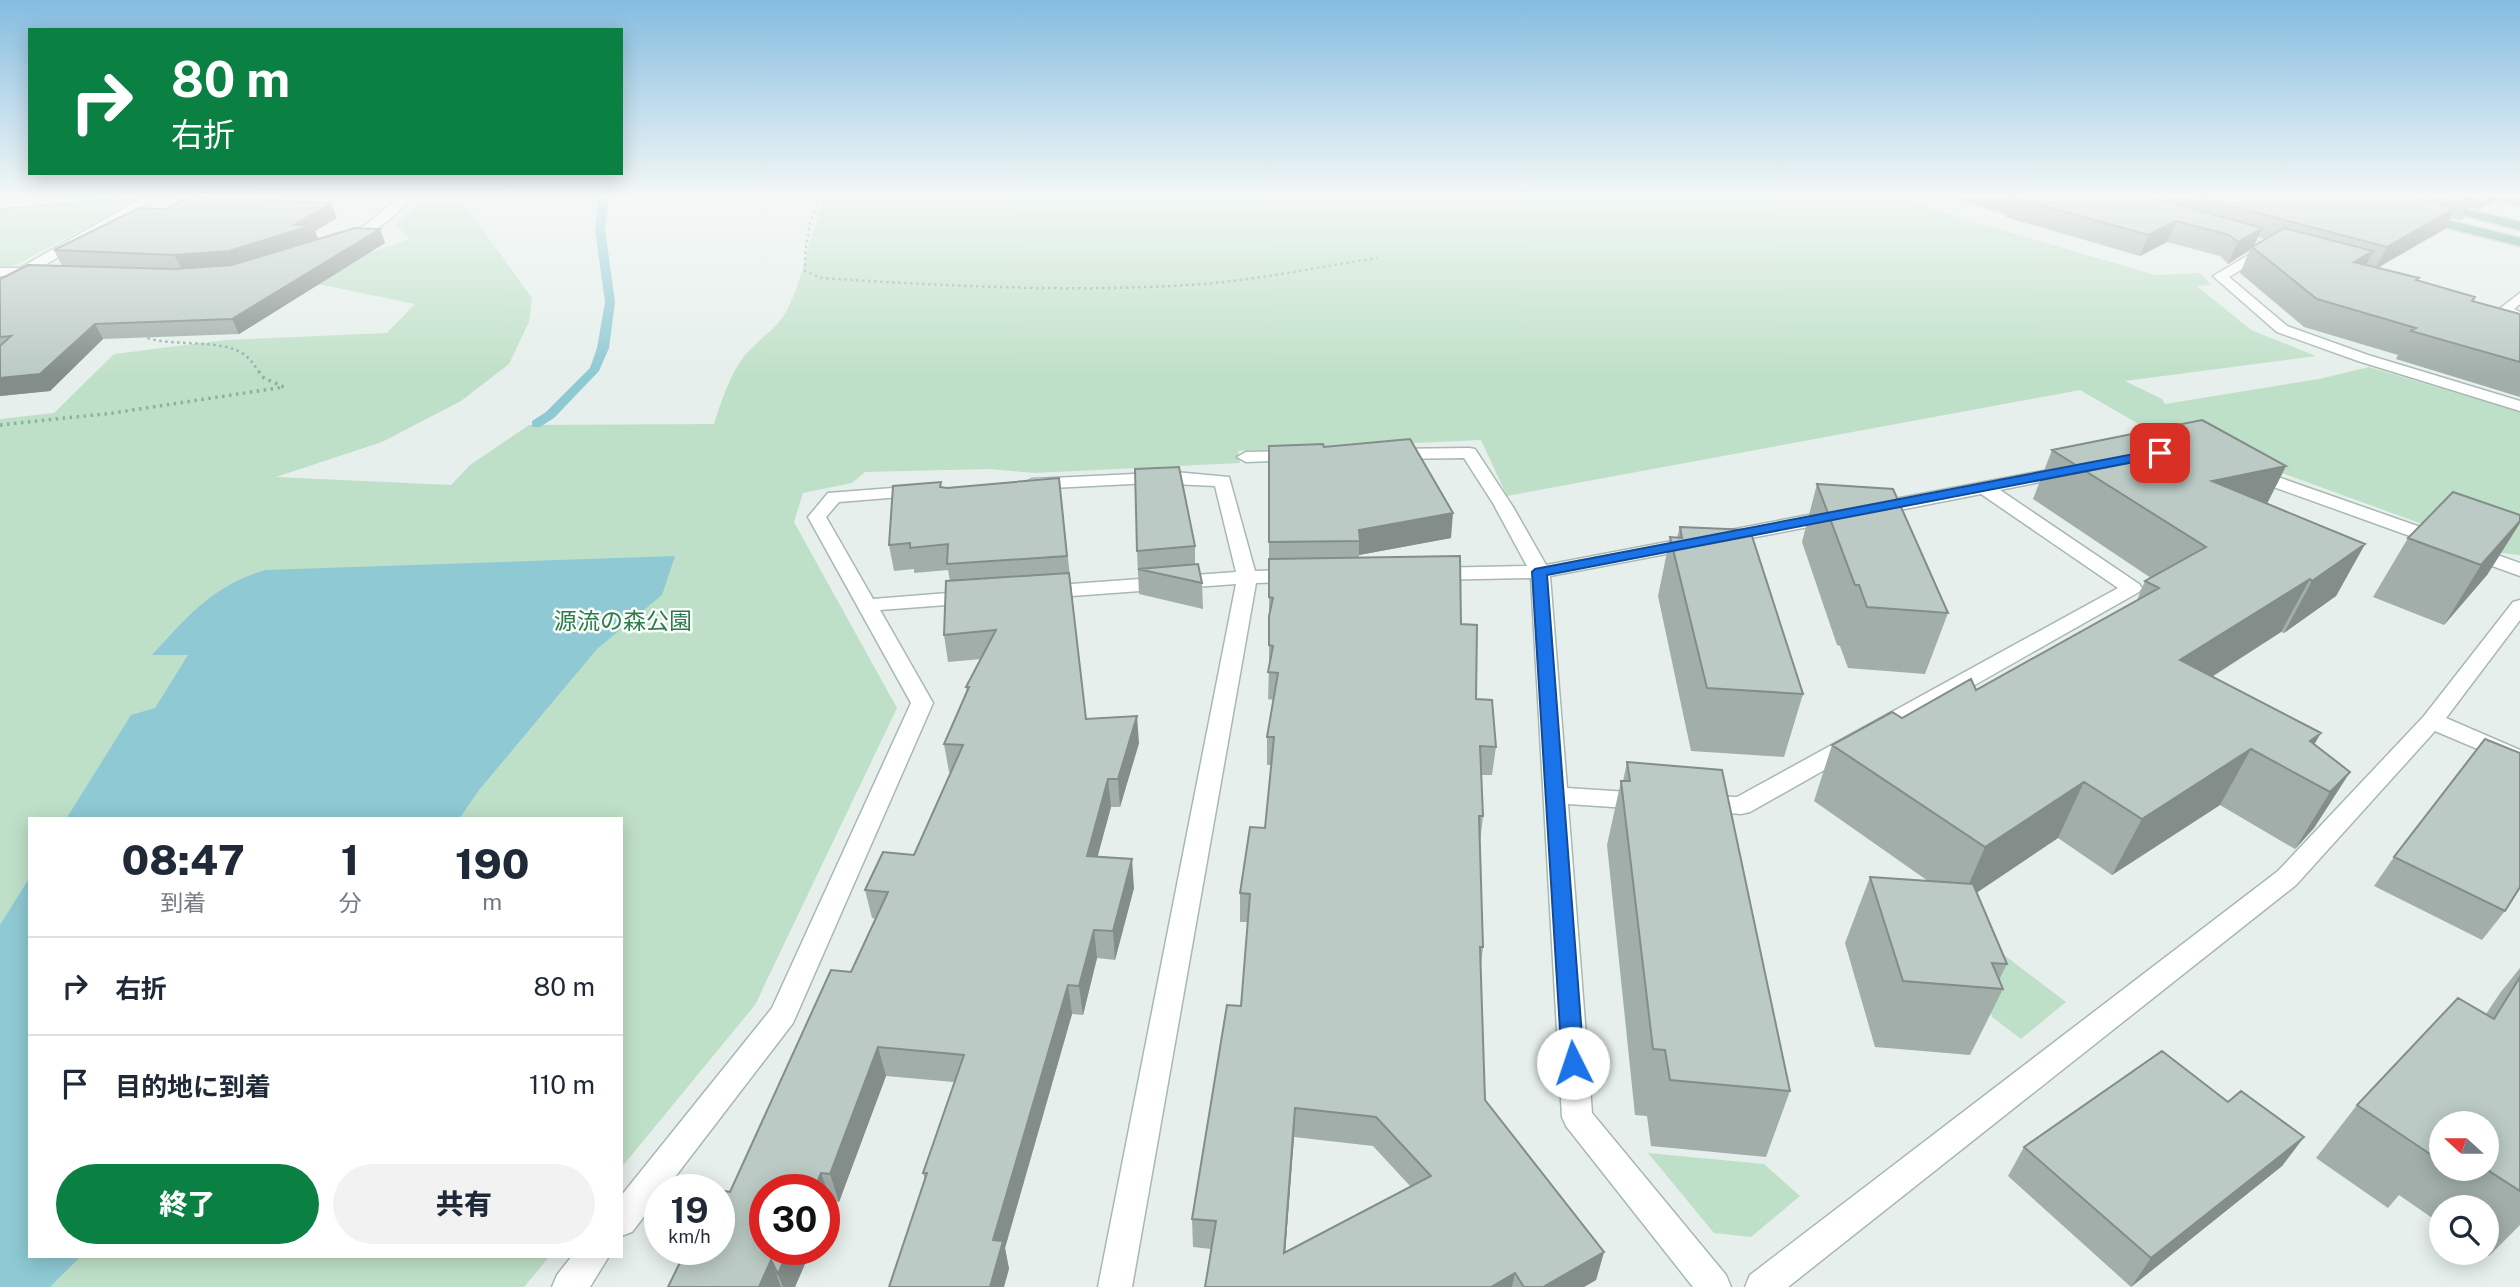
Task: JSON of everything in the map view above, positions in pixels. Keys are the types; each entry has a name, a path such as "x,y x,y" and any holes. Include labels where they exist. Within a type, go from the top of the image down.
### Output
{"street":[{"path":"0,284 54,254"},
{"path":"2264,254 2220,276 2282,329 2363,358 2520,406"},
{"path":"0,272 62,272"},
{"path":"2520,297 2499,308 2520,318"},
{"path":"1372,455 1469,453 1504,507 1540,572 1577,1117 1714,1287"},
{"path":"1246,457 1316,456"},
{"path":"1414,575 1540,572 2092,467"},
{"path":"2236,467 2520,570"},
{"path":"1011,486 1146,477 1189,477 1223,481 1247,577 1115,1287"},
{"path":"1688,803 1741,806 2132,588 1985,488"},
{"path":"623,1218 783,1015 922,703 817,517 834,497 943,490"},
{"path":"1031,593 1247,577 1317,576"},
{"path":"869,605 990,596"},
{"path":"1762,1287 2287,878 2431,721 2520,606"},
{"path":"2431,721 2520,759"},
{"path":"1555,795 1661,802"},
{"path":"569,1287 591,1258"}],"path":[{"path":"804,254 805,271 821,278 936,286 1183,285 1377,258"},
{"path":"0,425 113,413 284,387 264,378 245,355 227,347 162,343 147,338 150,331"}],"green space":[{"path":"0,254 36,254 16,265 0,268"},
{"name":"源流の森公園","path":"366,254 500,254 532,298 529,322 509,364 461,401 382,442 276,477 451,485 470,465 529,425 714,424 726,388 735,371 750,350 786,312 807,254 2084,254 2155,275 2200,273 2211,285 2197,286 2251,330 2316,356 2125,381 2162,399 2165,404 2319,379 2369,367 2520,412 2520,555 2502,553 2180,436 2166,440 2080,390 1507,496 1481,440 1238,451 1240,463 1035,473 988,469 865,472 852,483 803,493 794,522 897,708 755,1005 623,1166 623,817 28,817 28,1258 548,1258 524,1287 0,1287 0,419 54,413 114,354 225,340 387,333 415,304 318,284 355,258"},
{"path":"2000,952 2066,1002 2021,1039 1992,1017 1978,970"},
{"path":"1648,1153 1764,1164 1800,1196 1751,1237 1714,1233"}],"water":[{"path":"675,556 662,595 597,649 479,790 460,817 67,817 131,715 155,708 188,655 152,655 215,594 265,570"},
{"path":"28,880 28,1258 79,1258 50,1287 0,1287 0,925"}],"building":[{"path":"268,254 339,254 232,319 95,324 40,374 0,378 0,346 11,336 0,337 0,279 28,265 175,269 232,265"},
{"path":"2261,254 2368,254 2354,262 2419,278 2416,280 2475,297 2472,301 2520,314 2520,362 2411,331 2416,328 2317,299"},
{"path":"2202,420 2286,466 2212,481 2365,544 2312,581 2310,579 2180,660 2321,733 2310,741 2350,772 2330,792 2251,749 2142,819 2084,782 1985,847 1832,745 1892,712 1902,718 1971,679 1976,690 2159,588 2145,581 2206,547 2052,450"},
{"path":"1410,439 1453,513 1359,530 1360,541 1269,542 1269,446 1323,444 1324,447"},
{"path":"1179,467 1195,546 1137,551 1135,469"},
{"path":"1059,478 1067,556 947,564 948,544 910,548 910,543 889,545 893,486 941,482 940,487 947,488"},
{"path":"1817,484 1893,489 1948,613 1867,607 1859,585 1855,585"},
{"path":"2453,492 2520,515 2520,521 2481,565 2408,538"},
{"path":"1680,527 1750,530 1803,694 1707,688 1670,537 1682,538"},
{"path":"1460,556 1461,624 1477,625 1476,699 1492,700 1496,747 1480,746 1483,947 1480,947 1485,1100 1604,1252 1543,1287 1524,1287 1515,1273 1491,1287 1205,1287 1216,1221 1192,1219 1227,1005 1241,1006 1250,894 1240,893 1250,827 1265,828 1274,737 1267,737 1278,673 1268,672 1273,646 1269,645 1269,616 1273,598 1269,597 1269,559","holes":["1295,1108 1376,1117 1431,1176 1284,1253"]},
{"path":"1198,564 1202,583 1138,569"},
{"path":"1069,573 1086,719 1137,716 1118,779 1108,779 1087,856 1132,859 1113,931 1094,930 1079,986 1068,985 993,1240 1003,1241 990,1287 889,1287 927,1173 923,1173 964,1055 878,1047 830,1174 749,1174 749,1265 769,1265 759,1287 668,1287 679,1265 735,1265 735,1181 831,970 851,972 888,892 865,890 883,852 914,855 963,745 944,744 969,687 966,687 996,630 944,635 946,581"},
{"path":"2485,739 2520,753 2520,887 2505,911 2394,857"},
{"path":"1627,762 1722,770 1790,1091 1670,1080 1665,1050 1653,1049 1621,781 1630,781"},
{"path":"1870,877 1973,884 2007,964 1992,963 2003,989 1903,981"},
{"path":"2520,977 2520,1191 2499,1177 2499,1111 2429,1111 2429,1153 2357,1105 2458,998 2494,1019"},
{"path":"2162,1051 2228,1102 2241,1091 2304,1137 2151,1258 2024,1147"},
{"path":"774,1265 782,1265 778,1274"}],"waterway":[{"path":"536,424 550,415 595,369 603,348 610,302 603,254"}],"route":[{"path":"1573,1063 1540,572 2160,453"}]}
